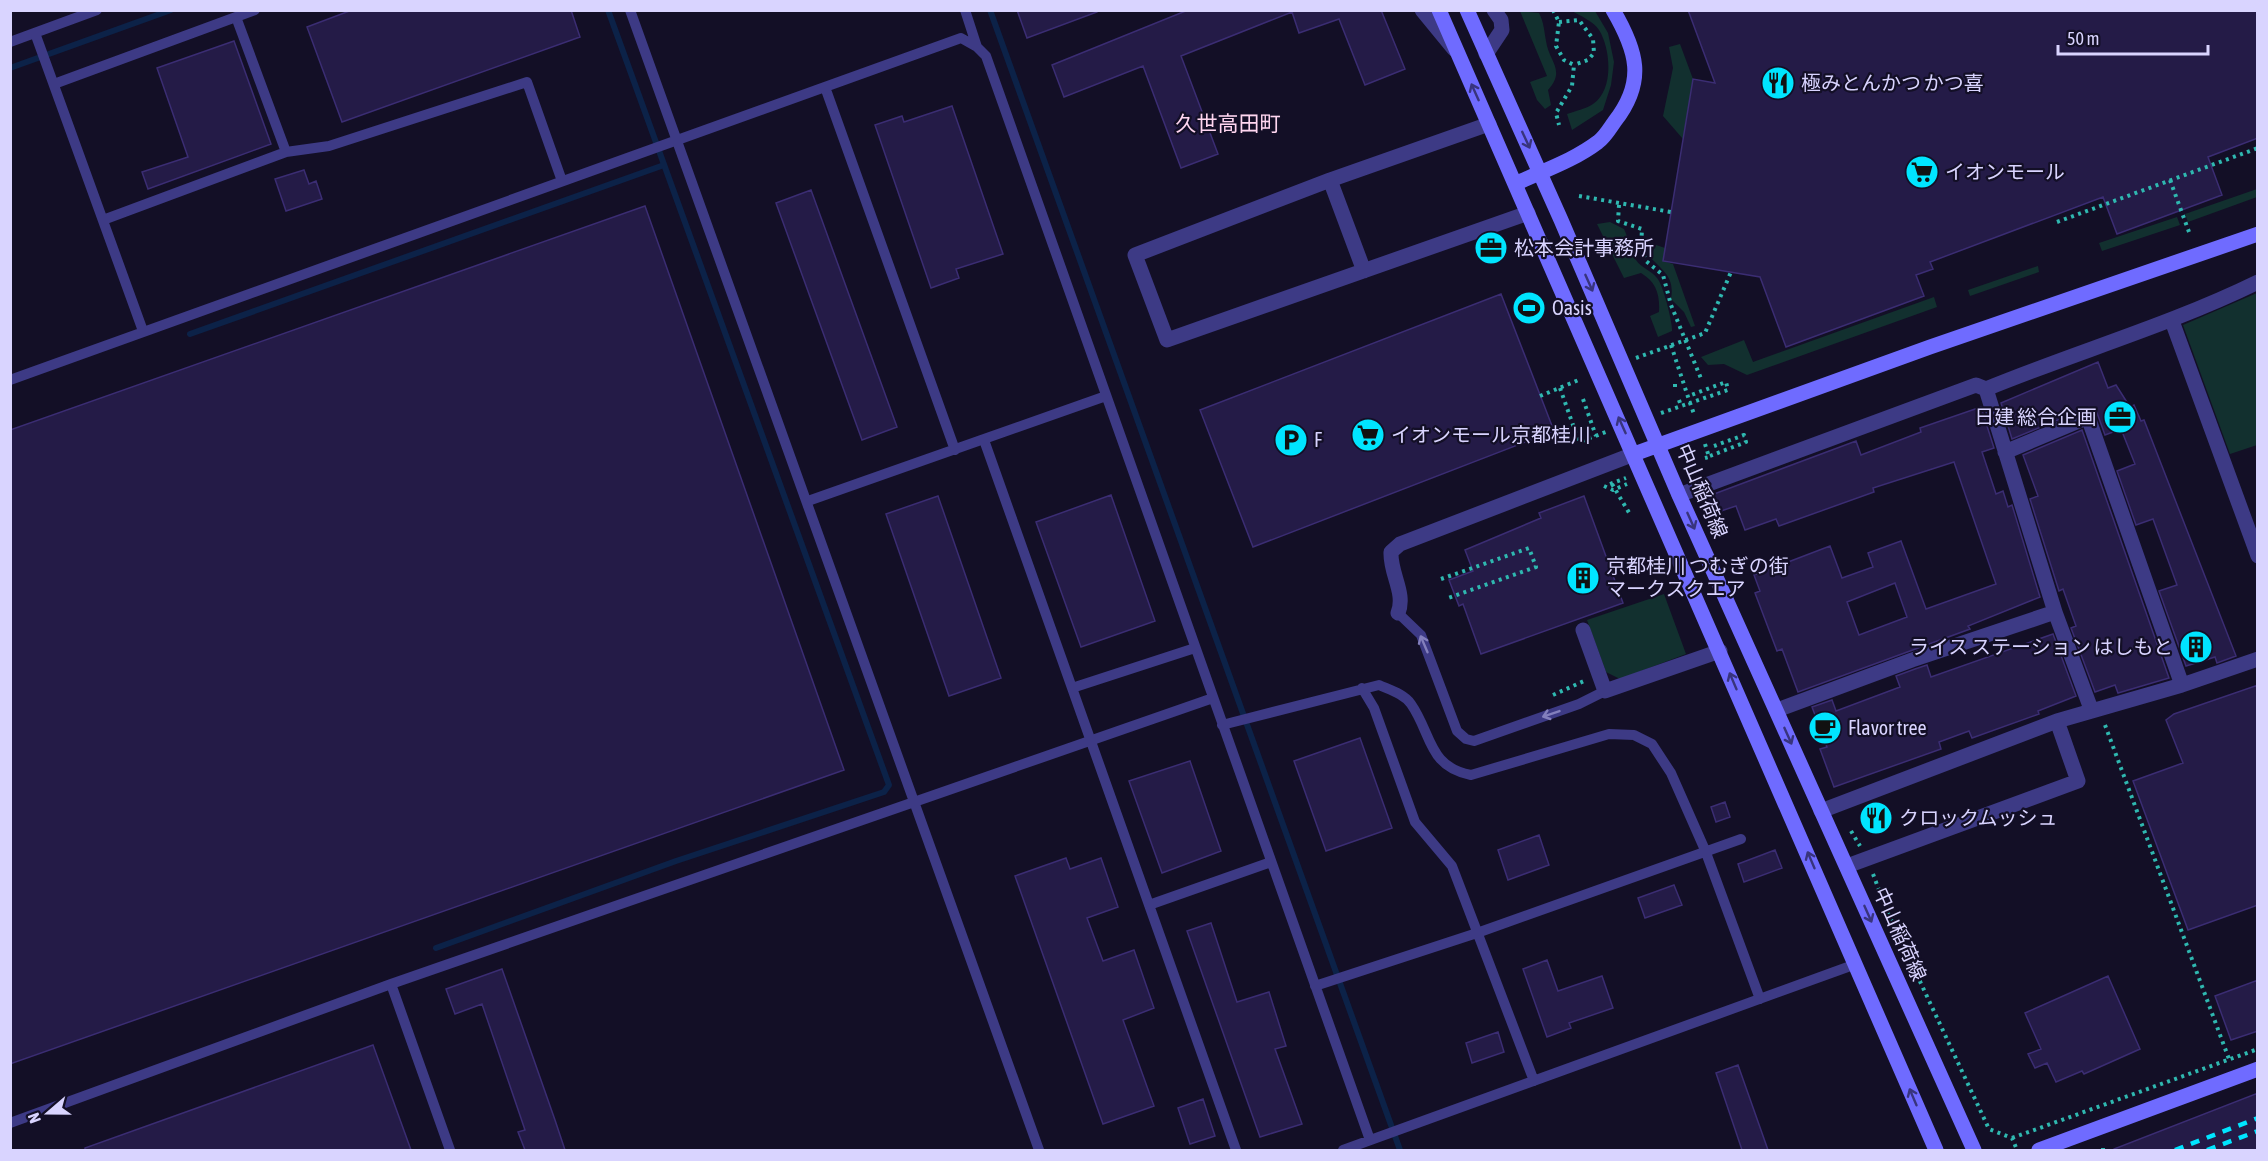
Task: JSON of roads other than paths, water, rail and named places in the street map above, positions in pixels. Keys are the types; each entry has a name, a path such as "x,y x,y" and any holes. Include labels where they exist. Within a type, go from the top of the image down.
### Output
{"main road":[{"path":"1439,10 1936,1150"},
{"name":"中山稲荷線","path":"1467,10 1540,172 1679,495 1974,1150"},
{"path":"1515,184 1599,141 1632,94 1636,72 1633,50 1613,10"},
{"path":"1634,454 1658,443 2258,234"},
{"path":"2039,1150 2258,1069"}],"street":[{"path":"1422,10 1458,54"},
{"path":"1486,54 1502,30 1501,20 1494,10"},
{"path":"1489,124 1330,180 1135,255 1167,340 1528,213"},
{"path":"1330,180 1364,271"},
{"path":"1679,495 1976,385 1986,389 2050,362 2172,321 2258,282"},
{"path":"2172,321 2258,556"},
{"path":"1986,389 2055,612 2095,708"},
{"path":"2005,452 2088,417 2182,685"},
{"path":"1398,613 1402,602 1390,566 1391,552 1400,544 1634,454"},
{"path":"1777,710 1912,660 2055,612"},
{"path":"1583,630 1605,691 1720,651"},
{"path":"1821,811 2057,721 2095,708 2182,685 2258,659"},
{"path":"1847,866 2078,781 2057,721"}],"lane":[{"path":"10,42 35,33 68,15 97,10"},
{"path":"54,84 255,10"},
{"path":"630,10 1039,1150"},
{"path":"965,10 977,46"},
{"path":"236,18 286,152"},
{"path":"35,33 143,331"},
{"path":"10,380 961,38 977,46 986,56 1370,1140"},
{"path":"103,220 286,152 329,146 527,82 561,181"},
{"path":"825,87 955,450"},
{"path":"808,501 1106,396"},
{"path":"984,440 1236,1150"},
{"path":"1398,613 1421,635 1457,731 1466,739 1474,741 1579,704 1605,691"},
{"path":"1072,688 1195,648"},
{"path":"1222,724 1379,685 1398,693 1410,703 1437,756 1453,772 1471,775 1609,734 1634,735 1652,744 1671,773 1705,850 1760,999"},
{"path":"1362,688 1374,708 1415,822 1452,866 1534,1081"},
{"path":"10,1123 391,984 1213,698"},
{"path":"1315,986 1477,933 1741,839"},
{"path":"1149,905 1271,862"},
{"path":"1342,1150 1856,964"},
{"path":"391,984 450,1150"}],"waterway":[{"path":"10,68 171,10"},
{"path":"436,948 676,861 884,792 889,785 608,10"},
{"path":"990,10 1400,1150"},
{"path":"190,334 664,165"}],"railway":[{"path":"2175,1150 2258,1118"},
{"path":"2207,1150 2258,1131"}],"place":[{"name":"極みとんかつ かつ喜","path":"1778,83"},
{"name":"イオンモール","path":"1922,172"},
{"name":"松本会計事務所","path":"1491,248"},
{"name":"Oasis","path":"1529,308"},
{"name":"日建 総合企画","path":"2120,417"},
{"name":"イオンモール京都桂川","path":"1368,435"},
{"name":"F","path":"1291,440"},
{"name":"京都桂川 つむぎの街 マークスクエア","path":"1583,578"},
{"name":"ライス ステーション はしもと","path":"2196,647"},
{"name":"Flavor tree","path":"1825,728"},
{"name":"クロックムッシュ","path":"1876,818"}],"district":[{"name":"久世高田町","path":"1228,124"}]}
